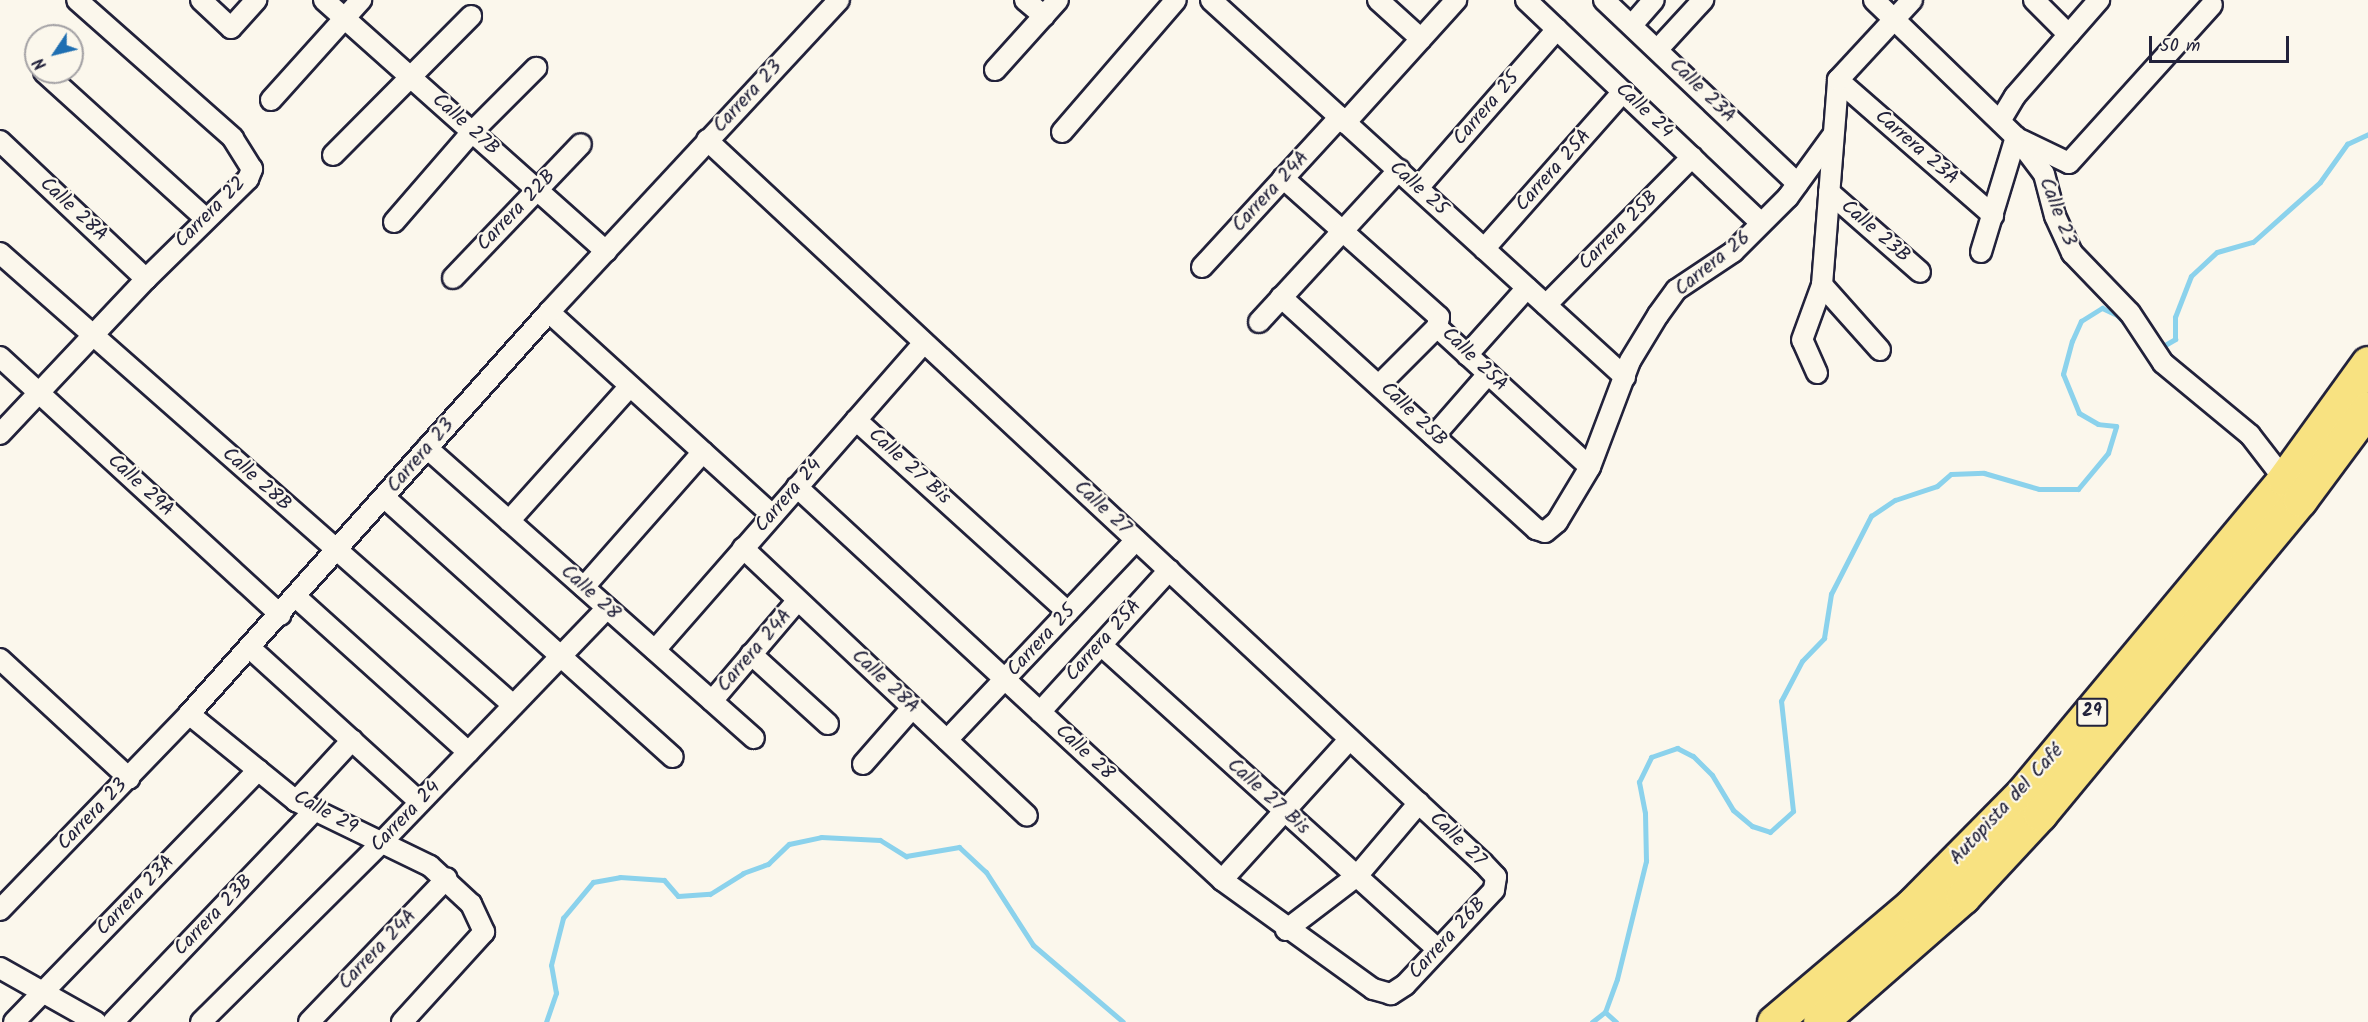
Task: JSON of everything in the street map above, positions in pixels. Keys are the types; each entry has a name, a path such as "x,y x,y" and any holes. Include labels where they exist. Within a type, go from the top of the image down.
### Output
{"highway":[{"name":"Autopista del Café","path":"1774,1022 1912,905 2022,794 2284,479 2368,363"},
{"name":"Autopista del Café","path":"1820,1022 1962,897 2040,814 2292,510 2368,408"}],"street":[{"name":"Carrera 22","path":"0,434 38,391 146,279 248,179 252,169 249,159 233,138 77,0"},
{"path":"201,0 231,28 256,0"},
{"name":"Calle 27B","path":"324,0 606,251"},
{"path":"271,100 361,0"},
{"name":"Carrera 23","path":"0,910 129,778 250,648 549,312 839,0"},
{"path":"1025,0 1044,16"},
{"path":"995,70 1058,0"},
{"path":"1062,132 1176,0"},
{"path":"1378,0 1421,39"},
{"name":"Carrera 24A","path":"1202,267 1283,178 1343,120 1456,0"},
{"name":"Calle 23A","path":"1604,0 1798,184"},
{"path":"1632,25 1654,0"},
{"path":"1658,49 1703,0"},
{"name":"Calle 23","path":"1874,0 2016,137 2044,174 2055,216 2072,253 2130,314 2162,361 2200,398 2250,435 2284,479"},
{"path":"1817,373 1803,340 1822,285 1838,80 1912,0"},
{"path":"2034,0 2069,35"},
{"path":"2000,122 2015,96 2099,0"},
{"name":"Calle 24","path":"1530,1 1761,223"},
{"name":"Calle 25","path":"1219,2 1343,120 1625,377"},
{"path":"1982,252 2016,137 2069,163 2212,5"},
{"path":"333,155 471,16"},
{"name":"Carrera 25","path":"1418,188 1557,29"},
{"path":"394,222 472,132 536,68"},
{"name":"Carrera 23A","path":"1838,80 1993,215"},
{"path":"57,84 206,219"},
{"name":"Carrera 25A","path":"1484,249 1623,92"},
{"name":"Carrera 26","path":"1545,532 1557,522 1590,467 1630,361 1677,290 1733,252 1798,184 1833,135"},
{"name":"Calle 27","path":"707,140 1496,877"},
{"name":"Calle 28A","path":"0,141 146,279"},
{"name":"Carrera 22B","path":"453,278 581,144"},
{"name":"Carrera 25B","path":"1546,305 1692,157"},
{"path":"1259,322 1399,170"},
{"name":"Calle 25A","path":"1283,178 1438,317 1437,327 1590,467"},
{"name":"Calle 23B","path":"1829,192 1920,272"},
{"name":"Calle 28B","path":"0,253 513,705"},
{"path":"1822,285 1880,350"},
{"path":"1467,355 1527,288"},
{"name":"Calle 25B","path":"1281,297 1380,384 1536,529 1545,532"},
{"path":"549,312 772,515"},
{"path":"1380,384 1437,327"},
{"name":"Carrera 24","path":"655,650 924,343"},
{"name":"Calle 29A","path":"0,357 280,615"},
{"path":"1434,436 1488,374"},
{"path":"509,521 630,386"},
{"name":"Calle 27 Bis","path":"856,420 1068,612"},
{"name":"Calle 28","path":"427,448 754,738"},
{"path":"584,587 703,452"},
{"name":"Calle 28","path":"797,487 1222,880 1287,930 1373,989 1391,994"},
{"path":"385,498 673,757"},
{"name":"Carrera 25","path":"947,740 1136,540"},
{"name":"Calle 28A","path":"743,548 1027,816"},
{"name":"Carrera 25A","path":"1040,712 1169,570"},
{"path":"296,597 468,752"},
{"name":"Carrera 24A","path":"712,701 797,601"},
{"name":"Carrera 24","path":"201,1022 381,843 607,608"},
{"name":"Calle 27 Bis","path":"1101,645 1436,948"},
{"path":"250,648 420,802"},
{"path":"752,654 828,724"},
{"path":"0,659 129,778"},
{"path":"863,764 912,708"},
{"name":"Calle 29","path":"189,714 296,801 447,878 471,904 484,932 402,1022"},
{"path":"1222,880 1350,739"},
{"path":"296,801 352,740"},
{"name":"Carrera 23A","path":"14,1022 258,770"},
{"path":"1287,930 1357,876 1419,803"},
{"name":"Carrera 23B","path":"113,1022 315,810"},
{"name":"Carrera 26B","path":"1391,994 1405,985 1436,948 1494,890 1496,877"},
{"name":"Carrera 24A","path":"309,1022 447,878"},
{"path":"0,968 96,1022"}],"waterway":[{"path":"2158,349 2175,339 2175,317 2191,276 2217,252 2253,242 2320,182 2347,144 2368,134"},
{"path":"1592,1022 1605,1012 1617,979 1646,861 1645,813 1639,782 1651,757 1677,748 1693,756 1712,775 1733,810 1752,826 1770,832 1793,811 1781,701 1802,661 1824,638 1831,594 1871,516 1895,500 1937,486 1951,474 1984,473 2039,489 2078,489 2108,453 2116,426 2098,424 2079,413 2063,374 2072,341 2081,321 2102,308 2117,315 2130,329"},
{"path":"546,1022 556,993 551,965 563,918 593,882 620,877 664,880 678,896 710,894 743,873 768,864 789,844 821,837 880,840 906,856 959,847 986,872 1033,945 1123,1022"},
{"path":"1605,1012 1616,1022"}]}
